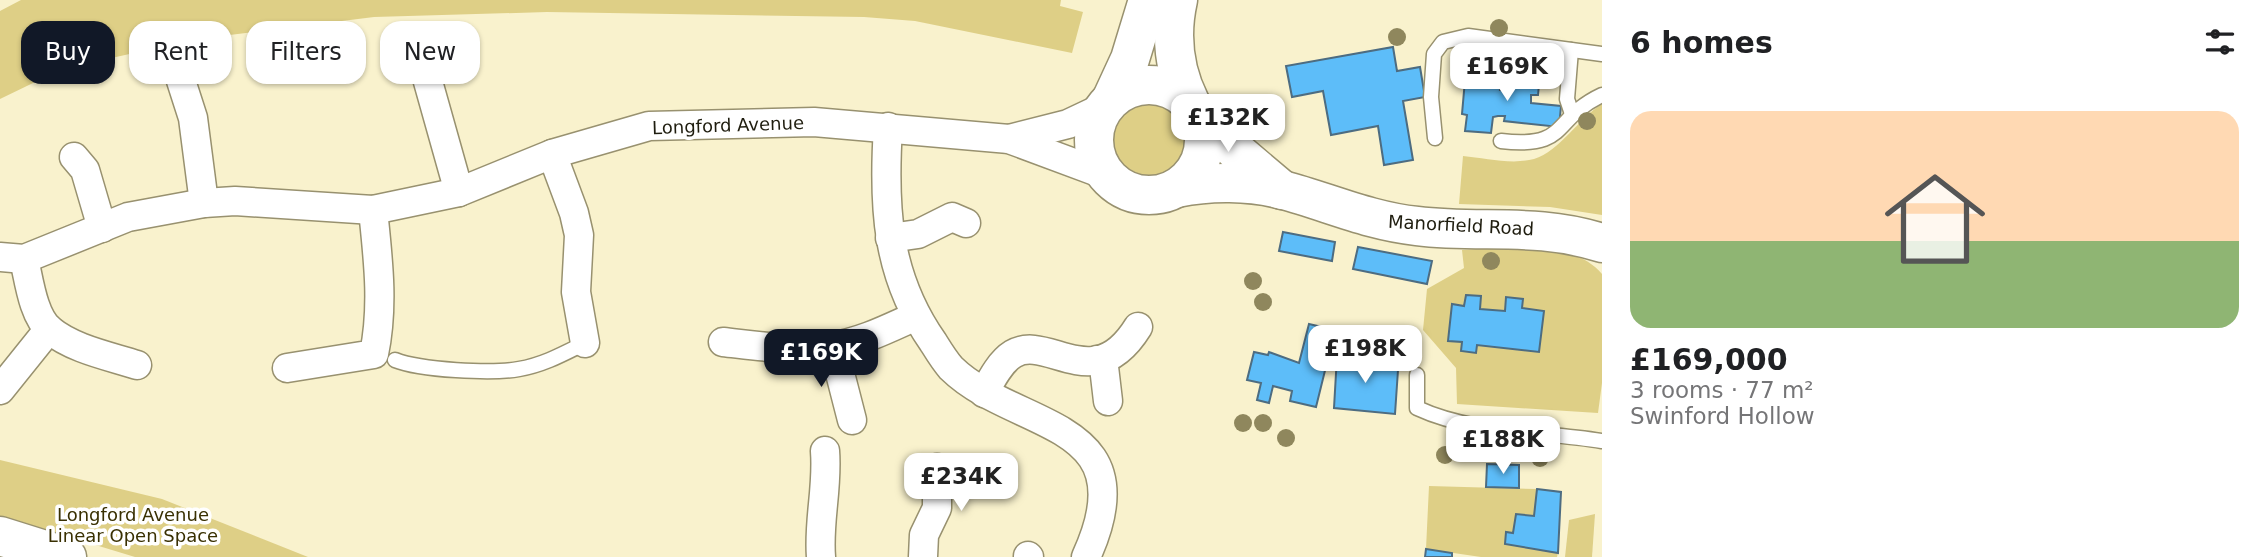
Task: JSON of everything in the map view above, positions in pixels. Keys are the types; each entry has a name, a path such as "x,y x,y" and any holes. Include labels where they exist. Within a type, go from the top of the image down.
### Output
{"main road":[{"path":"1148,0 1130,59 1096,124 1094,142 1097,160 1106,175 1132,192 1163,194 1177,188 1190,177 1202,154 1203,128 1180,83 1174,50 1178,0"},
{"path":"1108,103 1127,89 1152,85 1177,92 1193,107"},
{"name":"Manorfield Road","path":"1193,107 1236,151 1282,190"},
{"name":"Manorfield Road","path":"1177,188 1226,183 1282,190 1375,220 1419,227 1545,230 1602,243"},
{"path":"0,536 66,557"}],"street":[{"path":"182,84 193,118 204,203"},
{"path":"429,84 459,192"},
{"name":"Longford Avenue","path":"1009,139 1068,124 1108,103"},
{"name":"Longford Avenue","path":"12,258 128,217 204,203 235,201 373,210 459,192 552,154 649,126 777,122 888,127 1009,139 1106,175"},
{"path":"888,127 885,211 900,277 916,316 950,367 984,393 1066,431 1088,453 1096,468 1102,502 1099,523 1086,557"},
{"path":"552,154 574,213 579,235 576,292 585,344"},
{"path":"74,158 85,170 102,228"},
{"path":"287,368 384,357 379,329 381,288 373,210"},
{"path":"890,238 918,234 952,217 966,223"},
{"path":"12,258 49,329 86,349 136,365"},
{"path":"723,342 789,348 834,346 877,334 916,316"},
{"path":"984,393 1004,362 1014,353 1028,350 1073,361 1097,359 1118,353 1138,327"},
{"path":"0,390 49,329"},
{"path":"834,346 852,421"},
{"path":"1097,359 1104,367 1108,401"},
{"path":"821,557 819,532 828,479 825,451"},
{"path":"923,557 923,535 937,508 937,468"}],"lane":[{"path":"1435,138 1431,97 1433,65 1434,54 1443,42 1468,36 1602,54"},
{"path":"1572,50 1567,99 1572,114"},
{"path":"1501,141 1532,144 1556,135 1572,114 1602,95"},
{"path":"384,357 413,367 517,370 552,361 585,344"},
{"path":"1417,375 1417,408 1436,416 1459,423 1602,441"}],"green space":[{"path":"21,0 1061,0 1060,6 1083,12 1072,53 915,21 864,17 547,12 374,17 342,21 246,21 246,33 232,35 232,21 129,21 129,54 115,57 115,21 21,21 21,84 31,84 0,99 0,11"},
{"path":"1149,102 1163,105 1176,113 1184,126 1187,140 1184,154 1176,167 1163,175 1149,178 1135,175 1122,167 1114,154 1111,140 1114,126 1122,113 1135,105"},
{"path":"1602,104 1602,215 1550,207 1459,204 1463,156 1508,161 1534,159 1561,142"},
{"path":"1506,247 1545,249 1570,254 1582,258 1602,274 1602,383 1598,413 1457,404 1456,368 1423,330 1427,289 1464,268 1462,250"},
{"name":"Longford Avenue Linear Open Space","path":"0,460 162,499 308,557 135,557 0,516"},
{"path":"1429,486 1537,489 1534,516 1516,514 1513,533 1506,532 1505,543 1558,553 1557,557 1481,557 1426,549"},
{"path":"1595,514 1592,557 1565,557 1569,520"}],"building":[{"path":"1393,47 1397,71 1420,67 1425,97 1403,101 1413,160 1384,165 1378,126 1331,135 1323,91 1292,97 1286,66"},
{"path":"1511,71 1540,74 1538,95 1531,95 1531,103 1561,106 1559,127 1504,121 1505,116 1498,116 1493,117 1491,133 1465,131 1467,115 1462,114 1465,80 1501,83 1500,90 1504,90 1504,84 1510,84"},
{"path":"1283,232 1335,242 1332,261 1279,251"},
{"path":"1358,247 1432,261 1427,284 1353,269"},
{"path":"1466,295 1481,296 1480,309 1505,311 1506,297 1523,299 1522,308 1544,311 1539,352 1477,345 1476,353 1461,351 1462,342 1448,341 1452,304 1464,306"},
{"path":"1309,324 1335,330 1316,407 1290,401 1292,391 1273,386 1269,403 1257,400 1261,383 1247,380 1254,352 1268,355 1269,352 1299,363"},
{"path":"1366,355 1376,355 1376,360 1385,361 1384,369 1398,370 1395,414 1334,408 1337,356 1365,358"},
{"path":"1487,464 1519,465 1519,488 1486,487"},
{"path":"1537,489 1561,492 1558,553 1505,544 1506,532 1513,533 1516,514 1534,516"},
{"path":"1426,549 1452,553 1452,557 1425,557"}]}
